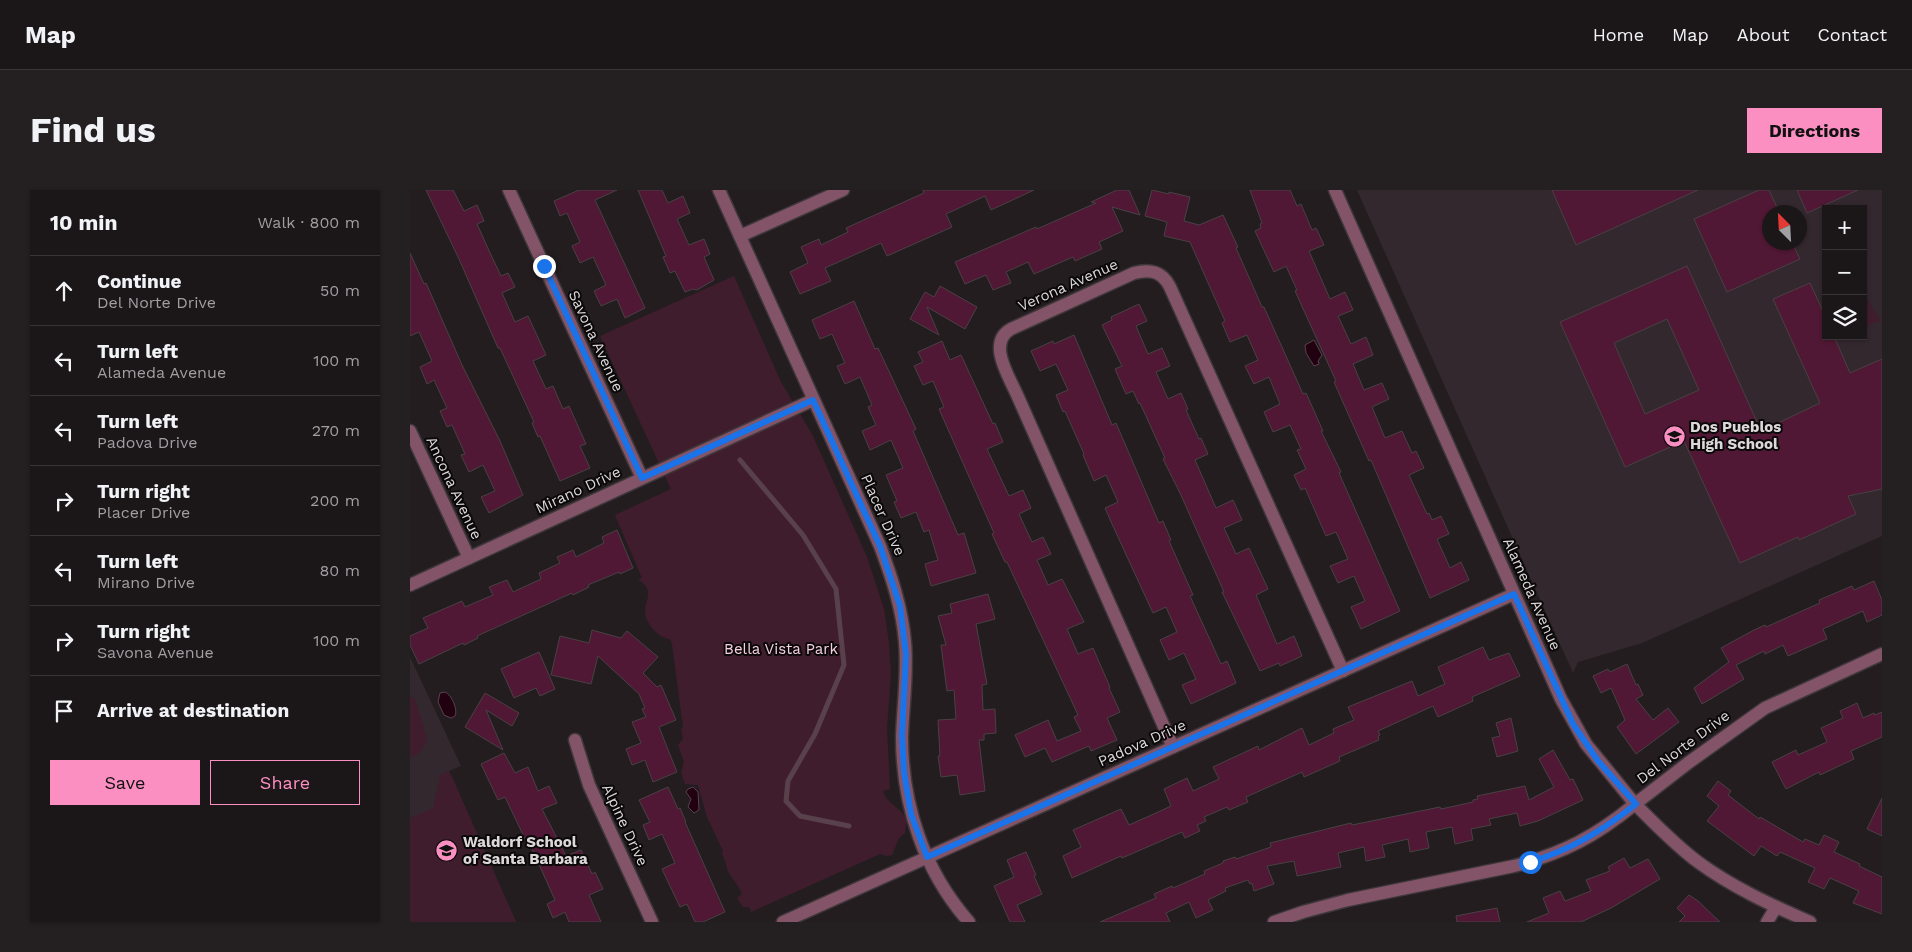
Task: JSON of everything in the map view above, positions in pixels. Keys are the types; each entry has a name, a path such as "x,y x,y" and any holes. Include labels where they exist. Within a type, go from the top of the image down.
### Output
{"street":[{"name":"Savona Avenue","path":"509,190 642,478"},
{"name":"Placer Drive","path":"719,190 880,546 900,606 906,654 902,735 904,772 911,814 927,857 938,879 970,922"},
{"path":"740,236 843,190"},
{"name":"Alameda Avenue","path":"1335,190 1573,724 1598,761 1636,804 1662,831 1696,861 1728,882 1810,922"},
{"name":"Verona Avenue","path":"1173,747 1003,361 999,345 1005,332 1018,325 1134,273 1157,272 1162,275 1170,287 1343,671"},
{"name":"Mirano Drive","path":"410,585 813,400"},
{"name":"Ancona Avenue","path":"410,431 469,558"},
{"name":"Padova Drive","path":"782,922 1514,594"},
{"name":"Del Norte Drive","path":"1274,922 1321,907 1546,858 1598,832 1688,762 1765,708 1882,654"},
{"name":"Alpine Drive","path":"575,740 589,785 652,922"},
{"path":"1767,922 1776,907"}],"shaded area":[{"name":"Dos Pueblos High School","path":"1357,190 1882,190 1882,536 1642,643 1578,662 1573,673"},
{"path":"1314,340 1322,355 1318,361 1319,364 1314,366 1306,353 1305,345"},
{"name":"Waldorf School of Santa Barbara","path":"410,657 461,766 449,771 516,922 410,922"},
{"path":"445,692 452,699 455,707 455,716 451,718 444,715 438,702 440,693"},
{"path":"693,787 698,792 699,810 694,813 688,807 691,799 686,792"}],"green space":[{"name":"Bella Vista Park","path":"734,276 781,382 812,434 867,557 884,609 891,674 887,728 890,789 883,791 887,799 901,812 906,821 905,833 899,838 892,855 880,854 751,912 749,907 743,907 737,898 742,894 728,871 722,854 723,851 707,817 698,785 685,784 681,773 684,762 678,745 683,739 681,729 683,727 672,644 670,639 657,633 647,620 645,611 648,591 638,579 642,578 615,515 671,489 600,336"},
{"path":"1867,298 1881,321 1867,327"},
{"path":"410,696 415,699 427,738 422,750 410,757"},
{"name":"Waldorf School of Santa Barbara","path":"449,771 516,922 410,922 410,818 433,808 440,775"}],"building":[{"path":"426,190 453,190 464,211 477,205 484,221 477,224 491,255 501,276 508,273 515,287 502,293 515,322 528,316 546,355 533,361 546,389 553,386 563,409 569,406 586,444 580,446 590,468 560,481 540,436 538,437 532,423 534,422"},
{"path":"579,190 617,190 595,200 645,308 625,318 617,299 601,306 594,291 606,285 593,257 580,263 572,246 580,242 567,213 560,216 554,201"},
{"path":"638,190 662,190 668,203 683,196 690,213 677,219 689,245 704,239 710,254 704,257 714,280 697,290 693,289 685,292 675,271 670,273 663,257 666,256"},
{"path":"923,190 1034,190 991,210 985,196 946,214 952,227 887,256 881,243 825,268 831,281 800,294 790,272 808,263 801,247 819,239 821,245 848,232 846,228 924,193"},
{"path":"1117,190 1129,190 1140,215 1112,207 1123,231 1099,242 1102,249 1075,261 1073,257 1034,274 1028,262 1006,272 1011,283 993,290 986,275 965,284 955,262 1096,203 1091,202"},
{"path":"1152,190 1190,197 1184,221 1199,225 1223,215 1262,307 1264,307 1303,394 1306,393 1323,431 1321,431 1341,472 1339,473 1400,611 1361,629 1351,607 1365,601 1354,576 1338,583 1330,566 1348,559 1336,532 1326,536 1305,488 1301,490 1294,475 1306,469 1297,450 1301,449 1290,425 1273,432 1264,412 1280,404 1269,377 1254,384 1245,366 1258,360 1247,335 1230,342 1222,323 1225,321 1190,242 1164,236 1167,222 1145,216"},
{"path":"1250,190 1290,190 1297,206 1301,204 1312,230 1316,228 1324,245 1309,251 1330,299 1345,292 1353,310 1338,316 1351,344 1366,337 1373,355 1353,364 1364,390 1382,383 1389,399 1372,407 1385,438 1402,431 1412,453 1416,451 1424,468 1409,475 1427,514 1429,513 1432,520 1441,516 1449,534 1437,539 1450,568 1461,562 1469,580 1430,598 1371,460 1369,461 1334,382 1336,381 1295,291 1297,290 1286,266 1274,272 1255,231 1261,228 1260,224 1262,223"},
{"path":"1552,190 1698,190 1576,245"},
{"path":"1759,190 1769,190 1776,205 1762,205 1762,250 1796,250 1800,259 1727,292 1694,219"},
{"path":"1797,190 1858,190 1807,213 1807,205 1804,205"},
{"path":"410,253 500,441 523,495 489,513 481,497 495,491 483,465 469,472 461,455 465,454 452,425 447,427 440,411 447,408 434,380 427,384 420,367 432,361 419,332 410,336"},
{"path":"1687,266 1761,431 1820,403 1773,299 1810,283 1822,309 1822,340 1836,340 1850,373 1882,359 1882,489 1848,496 1856,514 1799,540 1798,537 1740,563 1684,441 1625,467 1560,322","holes":["1667,319 1699,390 1645,414 1614,343"]},
{"path":"940,286 977,307 965,329 927,307 939,335 910,319 925,292 934,297"},
{"path":"854,301 875,349 878,348 916,429 913,431 958,535 964,533 976,573 931,586 925,564 938,560 929,530 924,532 916,512 901,518 894,502 897,501 886,475 903,468 891,440 870,450 862,431 876,425 868,407 872,405 860,377 845,384 837,366 845,363 832,334 820,339 812,320"},
{"path":"1139,304 1147,321 1136,326 1148,354 1162,348 1170,366 1156,372 1168,399 1181,393 1188,409 1186,410 1208,454 1195,460 1216,508 1233,500 1242,520 1224,528 1236,554 1249,548 1268,589 1256,595 1277,644 1294,636 1302,656 1280,666 1279,663 1260,671 1222,592 1224,592 1163,459 1165,458 1140,403 1133,391 1126,394 1115,369 1122,366 1102,325 1112,320 1111,317"},
{"path":"1074,335 1112,425 1116,423 1159,523 1163,521 1171,540 1169,541 1193,595 1190,596 1221,664 1227,661 1236,683 1191,704 1182,685 1196,679 1184,653 1169,660 1160,640 1177,632 1166,607 1153,613 1112,524 1105,508 1118,502 1106,475 1094,481 1065,411 1063,412 1056,395 1068,390 1056,364 1040,371 1031,351 1053,341 1054,344"},
{"path":"942,341 950,360 961,355 993,424 995,423 1003,442 987,449 1009,496 1023,490 1031,508 1019,514 1032,542 1043,537 1051,554 1037,560 1048,585 1062,579 1084,622 1067,629 1078,654 1093,648 1120,712 1107,718 1117,740 1091,751 1089,746 1052,762 1045,748 1025,757 1015,735 1048,720 1057,741 1081,731 1074,717 1078,715 1007,562 1005,562 992,534 994,533 939,409 944,407 933,381 923,385 914,366 923,362 918,352"},
{"path":"617,530 633,568 588,585 589,587 573,595 572,593 477,636 478,638 464,645 463,643 419,664 410,645 410,636 428,628 423,618 462,601 465,607 493,595 489,587 507,580 513,592 541,579 539,573 560,563 557,557 573,550 576,557 604,543 602,537"},
{"path":"1874,581 1882,600 1882,615 1867,622 1863,611 1823,629 1827,639 1788,656 1783,645 1765,654 1764,651 1736,665 1744,679 1702,704 1694,688 1729,662 1721,648 1765,625 1766,627 1820,603 1819,600 1852,586 1854,590"},
{"path":"988,594 995,619 976,624 987,684 982,685 983,710 995,709 996,733 984,734 984,740 979,740 985,791 960,795 957,775 941,777 938,756 940,756 938,720 956,719 954,690 947,691 941,645 946,645 938,616 952,613 950,604"},
{"path":"592,630 621,638 627,631 658,657 643,673 657,687 661,685 676,720 659,727 677,772 653,782 645,760 632,765 626,749 641,743 632,722 646,717 642,709 645,708 639,694 598,656 591,684 551,675 560,636 589,643"},
{"path":"1483,647 1489,660 1509,653 1520,676 1472,697 1473,701 1438,717 1433,706 1378,731 1380,735 1378,736 1379,740 1339,757 1340,761 1304,777 1302,772 1246,797 1248,802 1229,810 1227,807 1204,817 1206,821 1197,825 1200,831 1185,838 1182,832 1072,878 1063,856 1081,847 1073,830 1121,809 1129,825 1156,813 1171,806 1164,789 1187,778 1193,791 1219,779 1213,767 1258,746 1259,750 1302,728 1309,745 1334,733 1333,729 1354,720 1348,707 1412,681 1418,696 1445,684 1438,667"},
{"path":"539,652 555,689 540,696 536,688 514,698 501,669"},
{"path":"1627,664 1636,685 1638,684 1643,695 1636,699 1653,720 1668,708 1679,722 1636,754 1617,727 1625,720 1611,688 1601,693 1593,676 1608,669 1610,672"},
{"path":"485,693 519,713 512,726 486,710 503,750 465,727"},
{"path":"1857,703 1863,718 1882,712 1882,737 1851,751 1854,759 1820,775 1819,772 1786,789 1772,762 1796,750 1798,755 1827,742 1821,728 1843,718 1840,711"},
{"path":"1511,718 1518,751 1497,757 1492,738 1500,736 1496,723"},
{"path":"1553,750 1570,780 1573,779 1583,800 1538,821 1520,826 1517,813 1489,819 1491,825 1471,829 1473,840 1455,844 1452,827 1426,832 1429,848 1410,852 1408,839 1382,845 1385,857 1366,861 1364,847 1338,853 1341,867 1297,876 1294,861 1267,866 1274,884 1254,891 1252,883 1250,884 1248,880 1225,888 1226,891 1208,900 1213,910 1196,918 1189,902 1166,913 1170,922 1100,922 1156,898 1154,894 1205,874 1204,871 1223,863 1223,861 1235,857 1236,859 1271,847 1270,843 1351,823 1352,825 1473,802 1473,800 1478,799 1477,796 1525,786 1529,800 1554,787 1539,759"},
{"path":"504,753 515,773 528,767 538,791 549,786 557,803 542,809 566,856 581,850 592,874 595,872 603,889 589,895 601,922 569,922 565,912 553,918 547,904 555,900 528,840 526,841 505,797 498,800 481,764"},
{"path":"1718,781 1731,791 1728,795 1759,819 1760,817 1803,842 1805,839 1819,845 1824,835 1839,842 1834,852 1882,877 1882,914 1853,903 1859,891 1830,878 1824,889 1808,882 1815,868 1780,852 1777,856 1761,846 1754,856 1707,821 1719,806 1707,796"},
{"path":"668,787 678,809 680,808 725,912 703,922 695,922 687,904 680,907 662,869 675,863 662,834 649,840 643,825 650,822 639,800"},
{"path":"1882,798 1882,836 1867,829"},
{"path":"1026,852 1042,894 1017,905 1025,922 1010,922 994,886 1014,877 1007,860"},
{"path":"1624,858 1630,868 1648,859 1660,879 1611,908 1581,922 1527,922 1549,913 1543,898 1560,891 1565,901 1591,891 1586,880 1610,871 1608,867"},
{"path":"1689,895 1720,922 1679,922 1685,916 1677,908"},
{"path":"1497,908 1500,922 1457,922 1456,916"}],"waterway":[{"path":"740,460 803,535 836,589 844,665 815,734 788,781 786,801 800,816 849,826"}],"place":[{"name":"Dos Pueblos High School","path":"1674,436"},
{"name":"Waldorf School of Santa Barbara","path":"447,851"}],"route":[{"path":"544,266 642,478 813,400 880,546 900,606 906,654 902,756 911,814 927,857 1514,594 1573,724 1598,761 1636,804 1586,839 1558,853 1530,862"}]}
